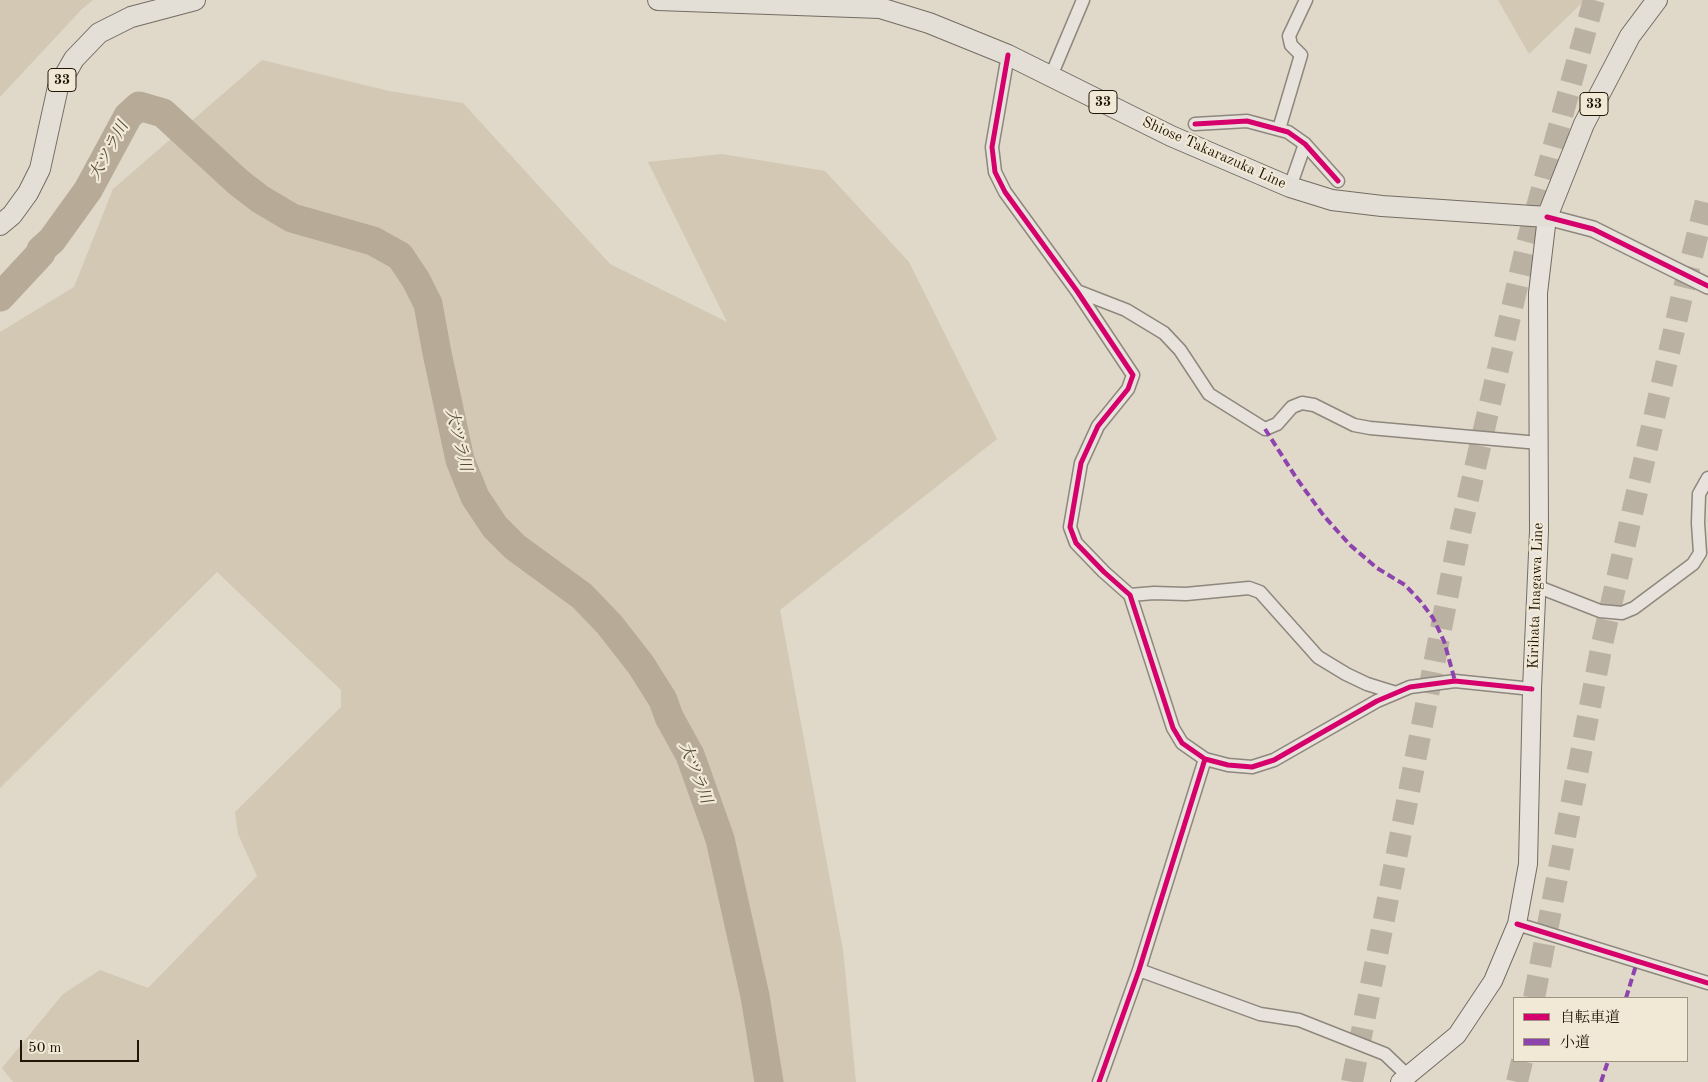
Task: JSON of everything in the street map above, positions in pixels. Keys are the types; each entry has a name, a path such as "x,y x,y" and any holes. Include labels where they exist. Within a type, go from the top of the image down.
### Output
{"main road":[{"name":"33","path":"0,224 12,215 28,193 40,169 58,87 74,58 99,33 131,17 195,0"},
{"name":"Shiose Takarazuka Line","path":"658,0 880,4 1008,55 1171,136 1290,187 1332,200 1382,206 1547,217"},
{"name":"33","path":"1547,217 1584,124 1630,36 1657,0"},
{"name":"Kirihata Inagawa Line","path":"1404,1079 1457,1035 1493,981 1517,924 1528,864 1532,689 1539,531 1538,293 1547,217"}],"street":[{"path":"1051,76 1083,0"},
{"path":"1279,129 1301,55 1291,44 1289,36 1306,0"},
{"path":"1008,55 992,147 995,172 1005,192 1077,291 1133,375 1128,389 1098,426 1081,463 1070,527 1076,543 1130,595 1173,728 1182,743 1205,759 1228,765 1252,767 1274,760 1377,701 1410,687 1455,681 1532,689"},
{"path":"1195,124 1247,121 1288,132 1305,144 1338,181"},
{"path":"1290,187 1305,144"},
{"path":"1547,217 1593,229 1708,286"},
{"path":"1077,291 1126,310 1164,332 1180,350 1208,394 1265,429 1277,424 1292,407 1302,403 1314,405 1354,426 1539,443"},
{"path":"1536,586 1600,611 1622,613 1634,608 1693,564 1700,553 1699,494 1708,478"},
{"path":"1130,595 1154,593 1186,594 1249,588 1260,592 1318,657 1367,684 1396,693"},
{"path":"1100,1082 1139,970 1205,759"},
{"path":"1517,924 1708,983"},
{"path":"1139,970 1260,1014 1299,1020 1386,1054 1404,1079"}],"shaded area":[{"path":"0,0 93,0 82,9 0,97"},
{"path":"1498,0 1585,0 1529,54"},
{"path":"262,60 389,91 463,103 610,264 727,322 648,162 722,154 825,171 909,262 997,439 780,610 843,950 856,1082 13,1082 2,1068 63,994 100,970 148,988 257,876 238,834 235,812 341,707 341,690 217,572 0,788 0,332 74,287 113,189"}],"waterway":[{"name":"大ツラ川","path":"0,297 52,240 88,190 128,116 139,106 163,113 238,182 260,199 292,218 373,241 400,256 416,280 428,304 460,460 475,497 495,527 515,547 582,596 609,624 641,665 663,700 669,717 690,755 720,839 755,996 769,1082"}],"tunnel":[{"path":"1352,1082 1458,542 1527,243 1594,0"},
{"path":"1534,997 1602,644 1682,296 1708,193"},
{"path":"1517,1082 1522,1062"}],"marked path":[{"path":"1265,429 1297,479 1324,516 1350,545 1377,568 1405,585 1421,602 1433,618 1444,641 1455,681"},
{"path":"1626,997 1637,962"},
{"path":"1601,1082 1608,1062"}],"cycle path":[{"path":"1008,55 992,147 995,172 1005,192 1077,291 1133,375 1128,389 1098,426 1081,463 1070,527 1076,543 1130,595 1173,728 1182,743 1205,759 1228,765 1252,767 1274,760 1377,701 1410,687 1455,681 1532,689"},
{"path":"1195,124 1247,121 1288,132 1305,144 1338,181"},
{"path":"1547,217 1593,229 1708,286"},
{"path":"1099,1082 1139,970 1205,759"},
{"path":"1517,924 1708,983"}]}
